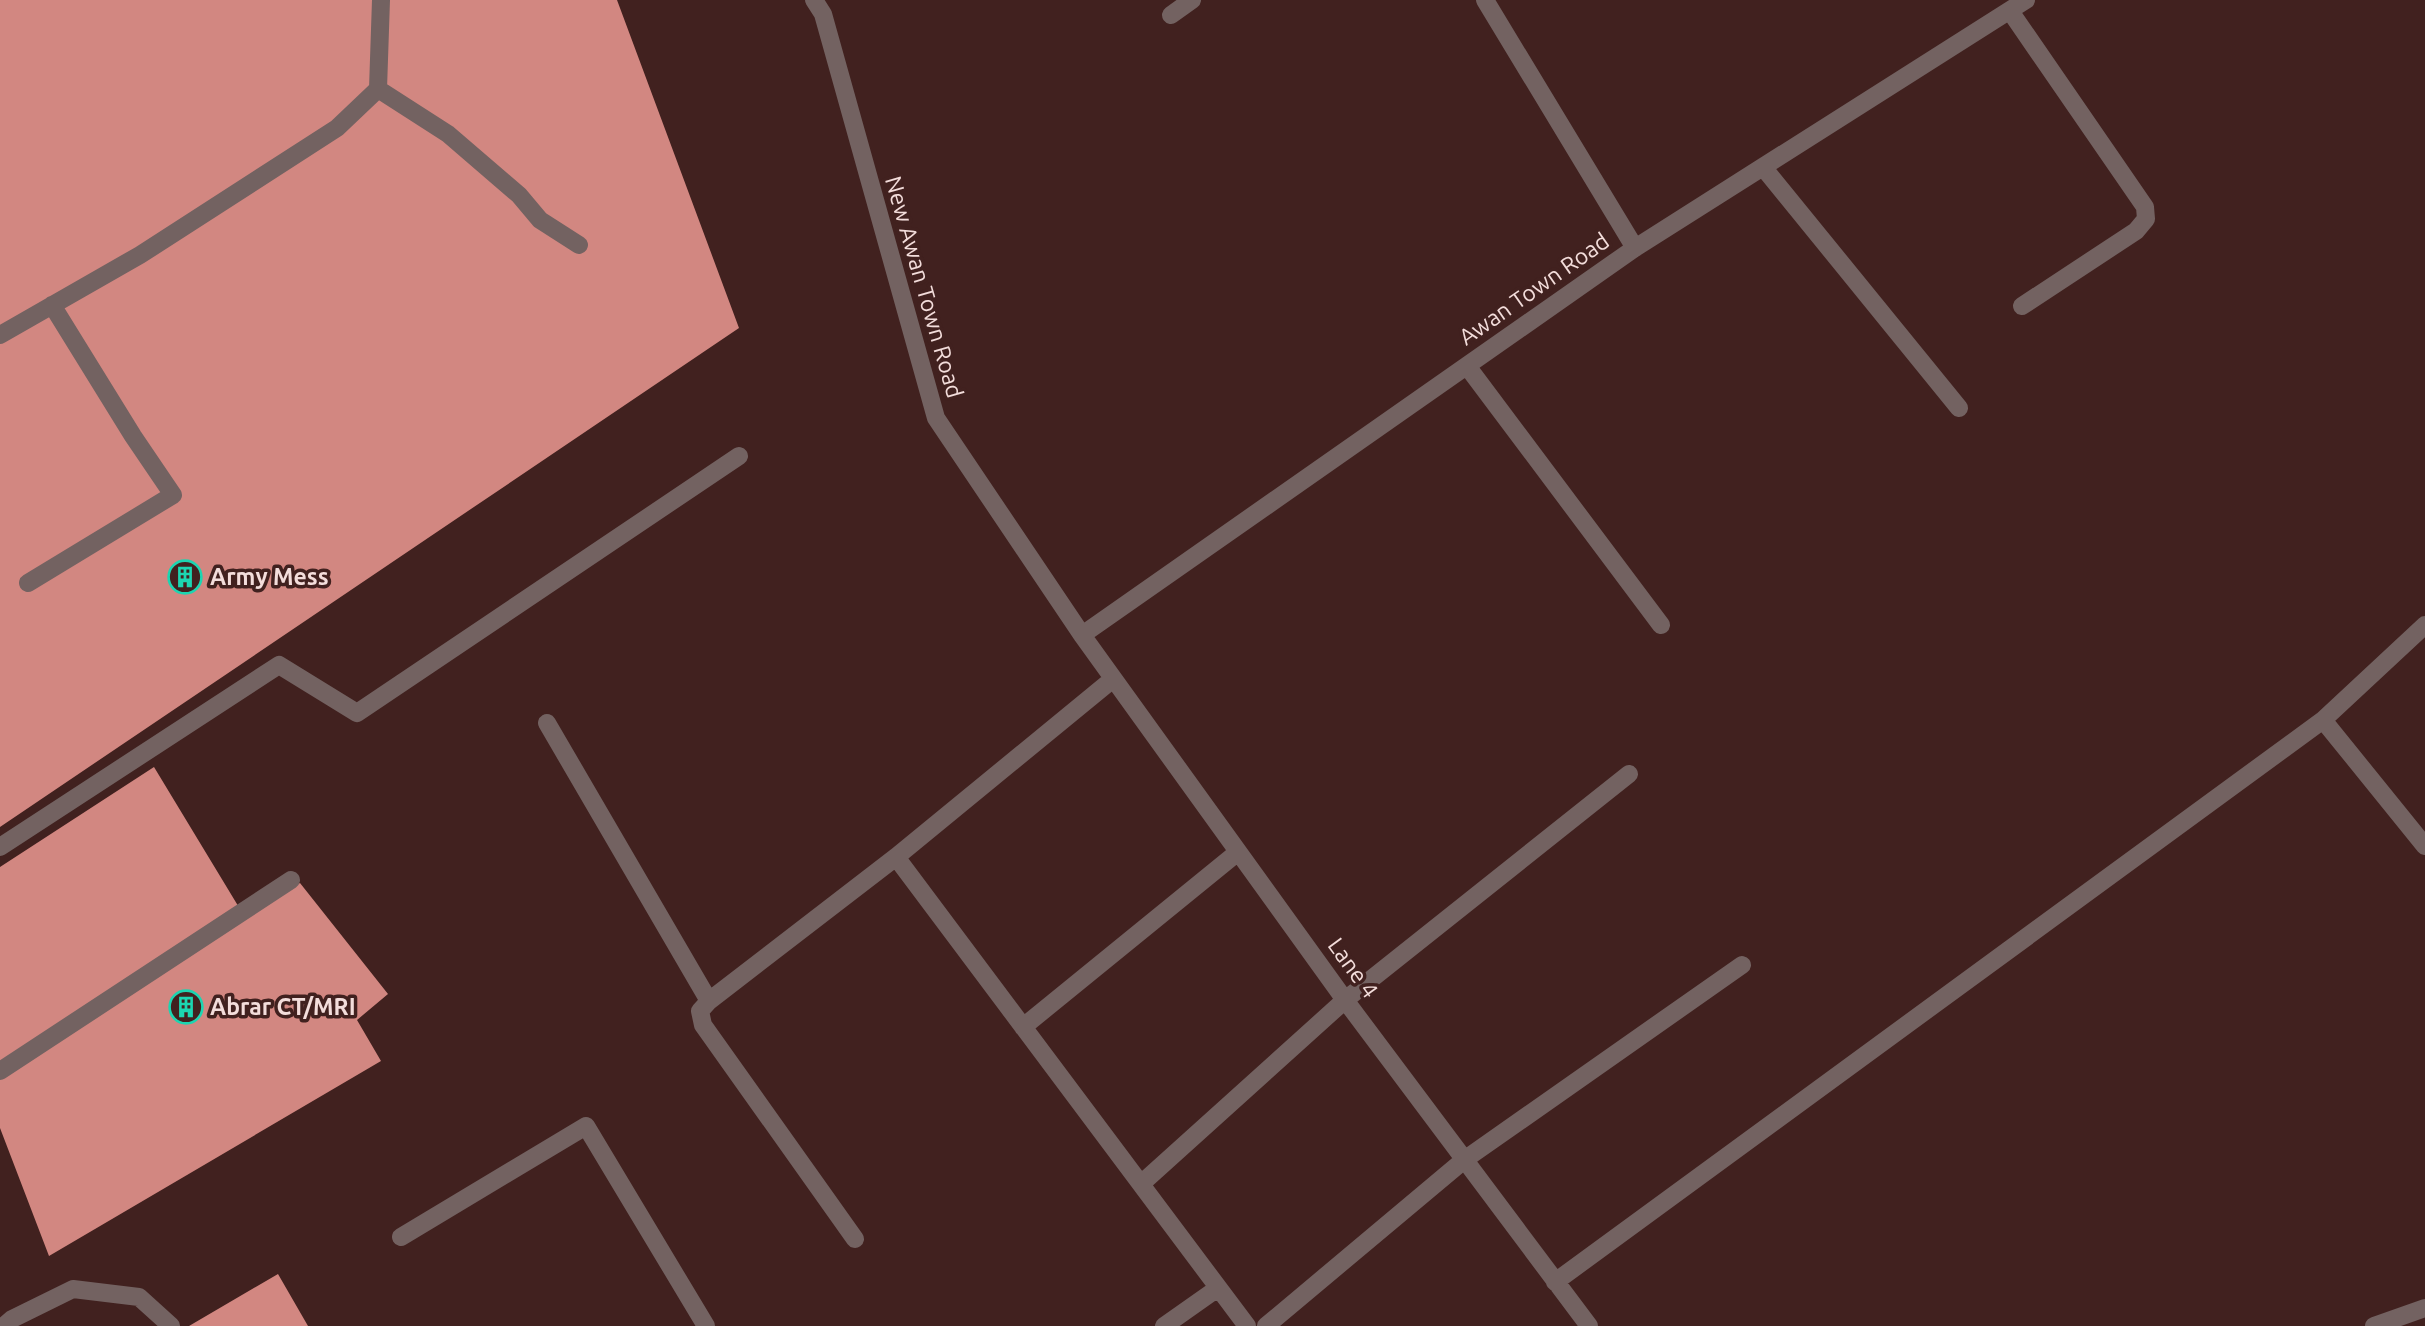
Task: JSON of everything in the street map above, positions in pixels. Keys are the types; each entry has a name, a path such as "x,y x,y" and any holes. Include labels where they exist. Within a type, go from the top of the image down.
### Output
{"street":[{"path":"0,335 139,255 337,128 378,89 381,0"},
{"name":"New Awan Town Road","path":"814,0 823,14 936,418 1082,635"},
{"path":"1171,15 1192,0"},
{"path":"1485,0 1635,248"},
{"name":"Awan Town Road","path":"1082,635 1635,248 2026,0"},
{"path":"2010,10 2145,207 2146,219 2136,231 2022,306"},
{"path":"378,89 448,134 519,195 540,220 579,246"},
{"path":"1763,167 1959,408"},
{"path":"28,583 173,495 52,305"},
{"path":"1466,366 1661,625"},
{"path":"0,847 279,665 357,713 739,456"},
{"path":"1555,1282 2323,720 2425,625"},
{"name":"Lane 4","path":"1082,635 1345,1000 1589,1326"},
{"path":"855,1239 702,1025 700,1011 709,1001 896,857 1113,679"},
{"path":"2323,720 2425,846"},
{"path":"547,723 709,1001"},
{"path":"1141,1184 1345,1000 1629,774"},
{"path":"1023,1027 1238,852"},
{"path":"896,857 1247,1326"},
{"path":"0,1071 291,880"},
{"path":"1266,1326 1464,1160 1742,965"},
{"path":"401,1237 586,1126 706,1326"},
{"path":"1164,1326 1218,1288"},
{"path":"4,1326 12,1318 73,1289 139,1297 171,1326"},
{"path":"2374,1326 2425,1308"}],"building":[{"name":"Army Mess","path":"0,0 617,0 739,328 0,827"},
{"name":"Abrar CT/MRI","path":"154,767 243,914 300,883 388,994 357,1020 381,1061 49,1256 0,1128 0,867"},
{"path":"278,1274 308,1326 189,1326"}],"place":[{"name":"Army Mess","path":"185,577"},
{"name":"Abrar CT/MRI","path":"186,1007"}]}
